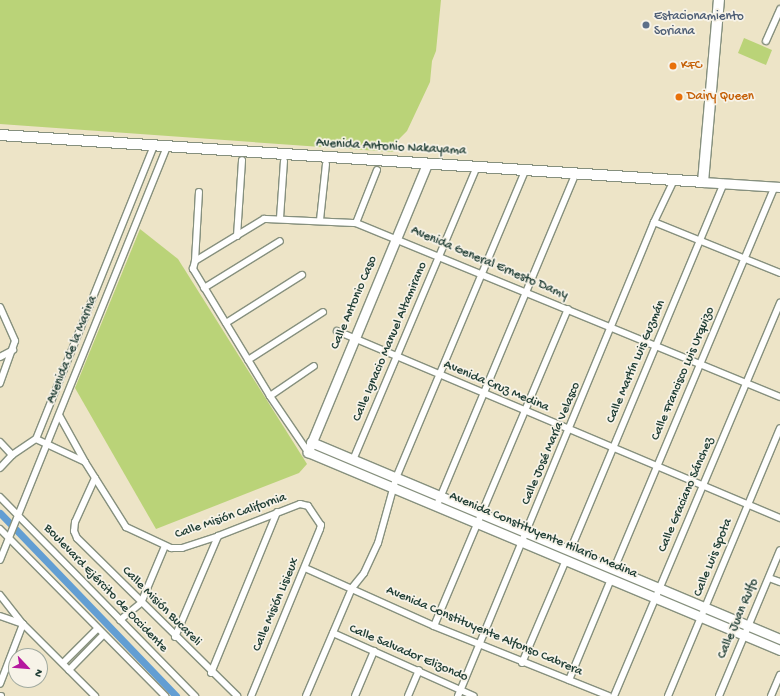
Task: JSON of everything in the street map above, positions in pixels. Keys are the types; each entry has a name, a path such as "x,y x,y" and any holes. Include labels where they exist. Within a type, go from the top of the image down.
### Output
{"main road":[{"path":"703,182 719,0"},
{"name":"Avenida Antonio Nakayama","path":"0,135 427,164 576,172 703,182"}],"street":[{"path":"766,41 780,9"},
{"name":"Avenida de la Marina","path":"36,439 154,146"},
{"name":"Avenida de la Marina","path":"0,560 167,147"},
{"path":"237,236 242,160"},
{"path":"280,218 284,162"},
{"path":"320,220 326,164"},
{"name":"Calle Antonio Caso","path":"308,452 427,164"},
{"name":"Calle Ignacio Manuel Altamirano","path":"353,460 477,166"},
{"path":"306,696 352,588 364,573 378,543 396,478 526,169"},
{"path":"356,223 377,170"},
{"path":"437,506 576,172"},
{"name":"Calle José María Velasco","path":"458,696 570,430 654,222 674,180"},
{"name":"Avenida Antonio Nakayama","path":"703,182 777,186"},
{"name":"Calle Martín Luis Guzmán","path":"570,551 724,183"},
{"name":"Calle Francisco Luis Urquizo","path":"614,569 745,258 777,186"},
{"path":"195,261 200,192"},
{"name":"Avenida General Ernesto Damy","path":"195,261 264,219 280,218 356,223 439,255 780,398"},
{"path":"654,222 780,273"},
{"path":"204,288 280,241"},
{"name":"Avenida Constituyente Hilario Medina","path":"195,261 193,269 204,288 270,396 299,441 308,452 780,650"},
{"path":"226,323 302,275"},
{"name":"Calle Graciano Sánchez","path":"614,696 780,303"},
{"path":"0,309 15,336 13,350 0,383"},
{"path":"434,626 568,309"},
{"path":"248,360 323,312"},
{"name":"Avenida Cruz Medina","path":"337,331 396,358 780,518"},
{"path":"0,357 13,350"},
{"path":"270,396 314,366"},
{"name":"Calle Misión California","path":"59,415 85,462 126,527 165,546 182,548 218,536 303,503 308,506 319,521"},
{"name":"Calle Luis Spota","path":"668,696 780,428"},
{"path":"0,468 12,455 36,439 85,462"},
{"name":"Avenida Constituyente Hilario Medina","path":"299,441 311,442 780,639"},
{"path":"0,442 12,455"},
{"name":"Calle Misión Bucareli","path":"95,478 75,522 74,531 77,538 211,673 237,696"},
{"name":"Boulevard Ejército de Occidente","path":"0,497 195,696"},
{"path":"211,673 277,512"},
{"name":"Calle Misión Lisieux","path":"251,696 320,530 319,521"},
{"path":"0,529 10,536 103,636 165,696"},
{"path":"175,637 218,536"},
{"path":"120,620 141,603 165,546"},
{"name":"Calle Juan Rulfo","path":"719,696 780,550"},
{"path":"522,663 566,560"},
{"name":"Avenida Constituyente Alfonso Cabrera","path":"305,568 434,626 522,663 608,696"},
{"path":"769,578 780,582"},
{"path":"569,680 611,579"},
{"path":"0,595 23,624 95,696"},
{"path":"0,616 23,624"},
{"path":"0,684 23,624"},
{"path":"62,663 97,629"},
{"name":"Calle Salvador Elizondo","path":"333,633 461,688 474,696"},
{"path":"69,670 103,636"},
{"path":"355,696 374,651"},
{"path":"408,696 419,670"},
{"path":"771,696 780,675"}],"green space":[{"path":"0,0 441,0 436,51 432,61 430,82 407,131 397,141 397,150 392,152 0,124"},
{"path":"744,38 772,50 766,65 738,53"},
{"path":"140,229 178,259 307,464 299,473 156,529 75,388"}],"waterway":[{"path":"0,513 176,696"}],"place":[{"name":"Estacionamiento Soriana","path":"646,25"},
{"name":"KFC","path":"673,66"},
{"name":"Dairy Queen","path":"679,97"}]}
